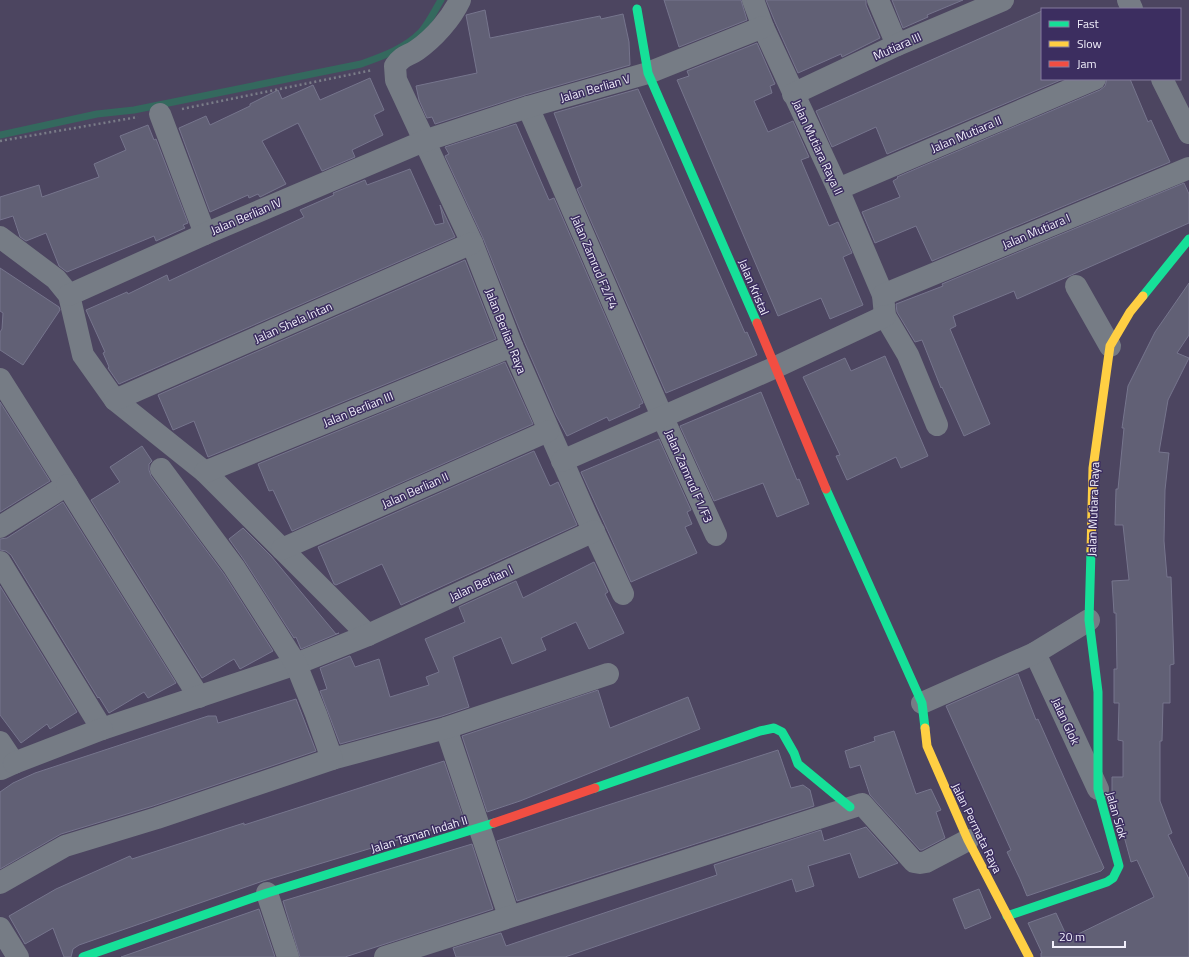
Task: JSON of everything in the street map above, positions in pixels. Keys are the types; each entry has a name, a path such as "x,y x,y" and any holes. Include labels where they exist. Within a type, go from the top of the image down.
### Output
{"street":[{"path":"395,66 401,58 416,50 434,35 456,8 460,0"},
{"name":"Jalan Mutiara Raya II","path":"753,0 763,27 838,189 883,295"},
{"path":"878,0 897,45"},
{"name":"Mutiara III","path":"793,94 897,45 997,1"},
{"name":"Jalan Kristal","path":"637,9 648,73 776,367 835,511"},
{"name":"Jalan Berlian V","path":"424,141 528,107 648,73 763,27"},
{"name":"Jalan Berlian Raya","path":"395,66 396,80 472,244 512,346 548,431 623,594"},
{"name":"Jalan Mutiara II","path":"838,189 1093,80"},
{"path":"1162,80 1189,133"},
{"name":"Jalan Zamrud F2/F4","path":"528,107 662,416"},
{"path":"160,114 205,234"},
{"name":"Jalan Berlian IV","path":"69,295 205,234 424,141"},
{"name":"Jalan Mutiara I","path":"883,295 1189,168"},
{"path":"0,236 56,279 69,295 83,355 114,400 205,472 368,635"},
{"name":"Jalan Mutiara Raya","path":"1089,620 1093,468 1110,346 1130,312 1189,239"},
{"name":"Jalan Shela Intan","path":"114,400 472,244"},
{"path":"1076,286 1110,346"},
{"path":"883,295 885,316 908,355 936,425"},
{"path":"562,461 776,367 885,316"},
{"name":"Jalan Berlian III","path":"205,472 512,346"},
{"path":"0,379 199,697"},
{"name":"Jalan Zamrud F1/F3","path":"662,416 716,535"},
{"name":"Jalan Berlian II","path":"282,549 548,431"},
{"path":"161,469 234,566 296,664 332,759"},
{"path":"0,527 67,485"},
{"name":"Jalan Permata Raya","path":"835,511 922,703 927,746 968,840 1029,957"},
{"name":"Jalan Berlian l","path":"7,767 102,729 296,664 368,635 594,531"},
{"path":"0,562 102,729"},
{"path":"922,703 1034,653 1089,620"},
{"name":"Jalan Siok","path":"1007,916 1107,882 1113,878 1119,866 1098,789 1098,692 1089,620"},
{"name":"Jalan Glok","path":"1034,653 1098,789"},
{"path":"0,883 65,846 157,818 332,759 446,728 608,674"},
{"path":"446,728 509,916"},
{"name":"Jalan Taman Indah II","path":"83,957 267,893 480,828 760,731 774,728 782,732 798,764 850,807"},
{"path":"0,742 7,767"},
{"path":"386,957 509,916 862,804 914,862 926,862 968,840"},
{"path":"267,893 288,957"},
{"path":"0,928 18,957"}],"path":[{"path":"0,141 160,114 395,66"}],"building":[{"path":"664,0 741,0 747,20 679,47"},
{"path":"766,0 866,0 866,5 880,38 842,57 841,54 798,73"},
{"path":"892,0 963,0 927,15 928,17 903,28"},
{"path":"485,10 490,38 600,16 601,19 623,14 629,42 630,65 525,95 435,124 432,117 427,118 419,100 416,86 477,73 466,15"},
{"path":"1041,11 1041,80 1061,80 887,154 876,127 832,147 816,111"},
{"path":"757,43 775,84 770,86 772,93 754,101 768,132 793,121 809,157 801,160 829,226 838,222 852,253 843,257 863,305 830,319 821,298 778,316 677,80 689,76 687,71"},
{"path":"370,78 384,110 374,115 383,135 352,150 355,157 322,171 298,123 262,141 286,184 260,197 258,194 249,198 248,195 210,212 179,128 206,116 210,125 250,106 250,104 278,90 282,99 313,85 320,100"},
{"path":"1107,80 1130,80 1148,122 1151,120 1170,162 932,261 916,226 875,243 862,212 900,197 893,181 898,178 897,177 1100,90 1105,86"},
{"path":"638,89 745,333 747,332 757,355 666,393 577,189 582,186 554,113"},
{"path":"516,124 549,200 554,198 643,403 639,405 640,407 609,421 607,417 567,436 556,415 524,341 483,238 445,156 449,154 445,147"},
{"path":"148,125 154,140 156,139 188,223 183,225 185,228 156,241 154,236 67,272 59,266 46,233 26,241 20,237 13,216 0,220 0,197 39,185 42,197 99,177 94,164 126,150 120,136"},
{"path":"410,169 435,225 444,223 440,205 455,237 119,384 108,368 109,367 103,353 105,352 86,310 127,292 128,294 167,275 169,281 304,217 300,210 334,195 333,193 365,180 367,185"},
{"path":"1184,183 1189,194 1189,223 1017,299 1014,291 953,316 956,326 950,329 990,424 964,436 942,387 941,388 922,340 915,342 897,312 896,304 943,286 942,284"},
{"path":"465,260 496,339 208,457 194,421 173,430 158,395"},
{"path":"0,268 59,307 60,310 23,365 0,350 0,332 2,329 3,313 0,311"},
{"path":"1189,283 1189,335 1177,353 1189,358 1168,400 1159,452 1169,453 1165,490 1164,541 1167,577 1171,577 1174,664 1170,665 1170,703 1163,703 1162,741 1160,741 1160,801 1172,833 1168,835 1189,879 1189,957 1041,957 1042,953 1028,923 1056,913 1068,939 1154,897 1137,860 1131,862 1112,792 1112,777 1123,777 1123,741 1118,740 1119,703 1114,703 1114,669 1117,669 1116,613 1114,613 1112,581 1129,580 1123,525 1115,525 1116,489 1118,489 1124,428 1122,428 1128,386 1155,332"},
{"path":"885,356 928,456 901,468 896,457 847,480 836,456 840,455 803,377 845,358 851,371"},
{"path":"505,362 533,424 292,531 273,490 269,491 258,464"},
{"path":"761,392 797,480 799,479 809,504 777,517 763,483 714,501 680,426"},
{"path":"0,402 50,481 0,512"},
{"path":"659,439 691,510 687,512 692,524 685,527 697,553 631,582 581,472"},
{"path":"142,446 152,461 149,464 151,476 224,574 273,651 240,669 234,659 202,678 91,500 120,482 110,467"},
{"path":"534,451 550,486 558,482 577,525 401,605 382,564 336,585 334,584 318,547"},
{"path":"63,502 176,683 148,698 144,692 109,713 99,697 98,698 11,555 6,551 0,550 0,539 7,538"},
{"path":"243,528 271,556 336,634 339,633 301,649 296,637 294,638 229,539"},
{"path":"594,562 608,592 605,594 624,633 589,649 576,622 541,638 546,650 512,664 501,637 453,657 469,707 442,716 340,744 320,691 327,689 320,668 350,656 355,667 379,659 390,697 429,685 426,677 439,672 425,639 465,622 459,607 516,581 523,598"},
{"path":"0,586 77,712 50,729 47,724 21,743 0,715"},
{"path":"1018,674 1036,720 1038,719 1104,868 1101,871 1027,896 1007,852 1011,850 946,706"},
{"path":"598,690 610,728 688,697 700,729 520,801 487,812 462,736"},
{"path":"296,699 316,751 153,806 61,834 0,869 0,792 13,783 35,773 208,716 216,716 218,723"},
{"path":"894,731 916,794 931,789 941,810 936,812 945,838 922,850 920,850 870,795 860,765 850,768 845,751 875,741 874,737"},
{"path":"778,750 791,788 803,785 810,790 814,806 517,901 497,841"},
{"path":"444,761 464,820 263,881 79,945 73,949 71,957 64,957 53,928 25,944 9,916 56,889 130,856 132,859"},
{"path":"866,827 898,863 859,878 850,853 808,866 814,886 796,892 792,879 565,957 456,957 453,948 501,933 506,946 717,875 714,865 821,830 824,841"},
{"path":"472,844 493,909 345,957 300,957 283,901"},
{"path":"979,889 991,918 965,929 953,899"},
{"path":"259,909 275,957 121,957"}],"waterway":[{"path":"0,135 97,114 134,110 361,64 408,43 427,25 441,0"}],"traffic: fast":[{"path":"637,9 648,73 757,323"},
{"path":"1143,296 1189,239"},
{"path":"826,489 922,703 925,728"},
{"path":"1007,916 1107,882 1113,878 1119,866 1098,789 1098,692 1089,620 1091,551"},
{"path":"595,788 760,731 774,728 782,732 794,753 798,764 850,807"},
{"path":"83,957 267,893 494,823"}],"traffic: slow":[{"path":"1091,551 1093,468 1110,346 1130,312 1143,296"},
{"path":"925,728 927,746 968,840 1029,957"}],"traffic: jam":[{"path":"757,323 826,489"},
{"path":"494,823 595,788"}]}
